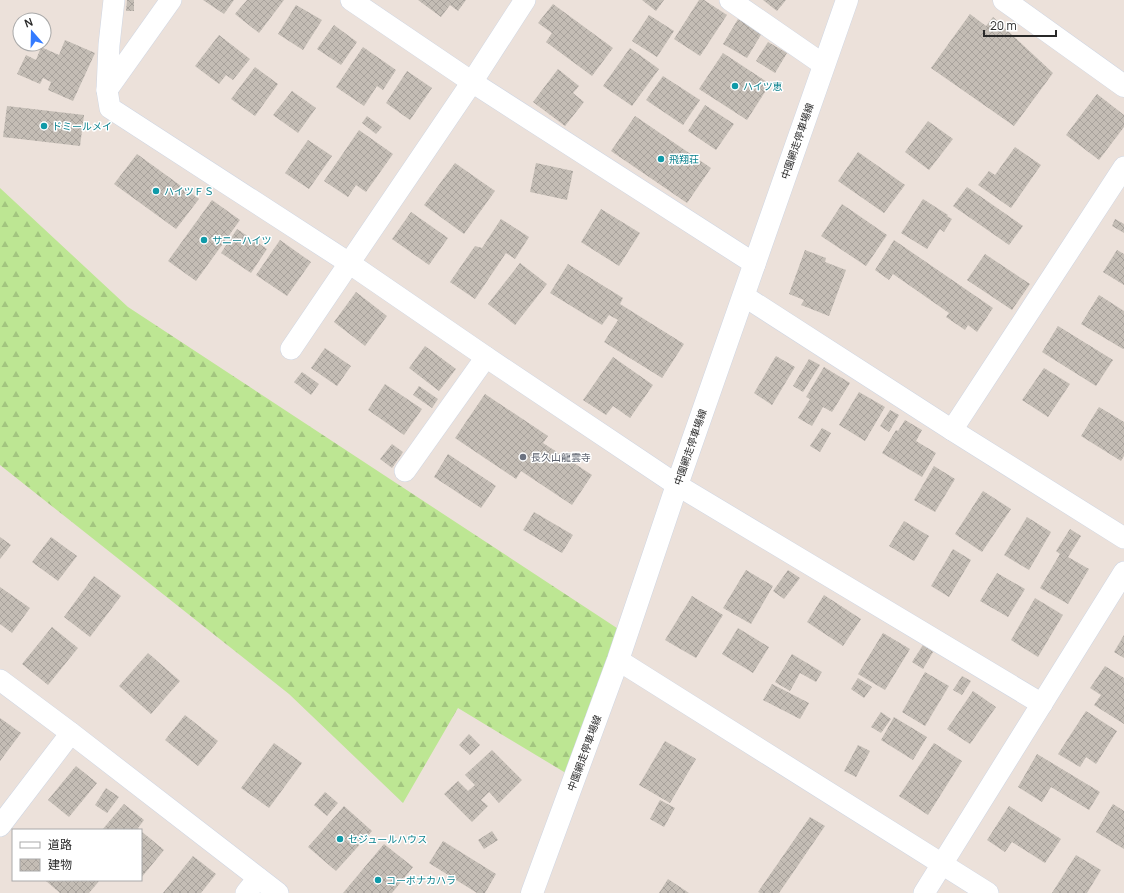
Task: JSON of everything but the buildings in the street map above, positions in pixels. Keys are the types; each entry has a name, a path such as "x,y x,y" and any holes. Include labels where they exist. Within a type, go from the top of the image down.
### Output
{"main road":[{"name":"中園網走停車場線","path":"532,893 618,660 677,485 847,0"},
{"path":"1004,0 1124,86"}],"street":[{"path":"114,0 109,45 107,90 110,108 349,263 677,485 1042,704"},
{"path":"107,90 171,0"},
{"path":"351,0 472,82 755,264"},
{"path":"290,349 472,82 525,0"},
{"path":"730,0 824,65"},
{"path":"952,430 1124,167"},
{"path":"744,296 952,430 1124,538"},
{"path":"405,471 486,357"},
{"path":"924,893 1124,572"},
{"path":"618,660 988,893"},
{"path":"0,680 71,734 252,885 278,893"},
{"path":"0,826 71,734"}],"green space":[{"path":"0,188 128,307 626,634 574,778 458,708 403,803 289,694 0,465"}],"place":[{"name":"ハイツ恵","path":"735,86"},
{"name":"ドミールメイ","path":"44,126"},
{"name":"飛翔荘","path":"661,159"},
{"name":"ハイツＦＳ","path":"156,191"},
{"name":"サニーハイツ","path":"204,240"},
{"name":"長久山龍雲寺","path":"523,457"},
{"name":"セジュールハウス","path":"340,839"},
{"name":"コーポナカハラ","path":"378,880"}]}
